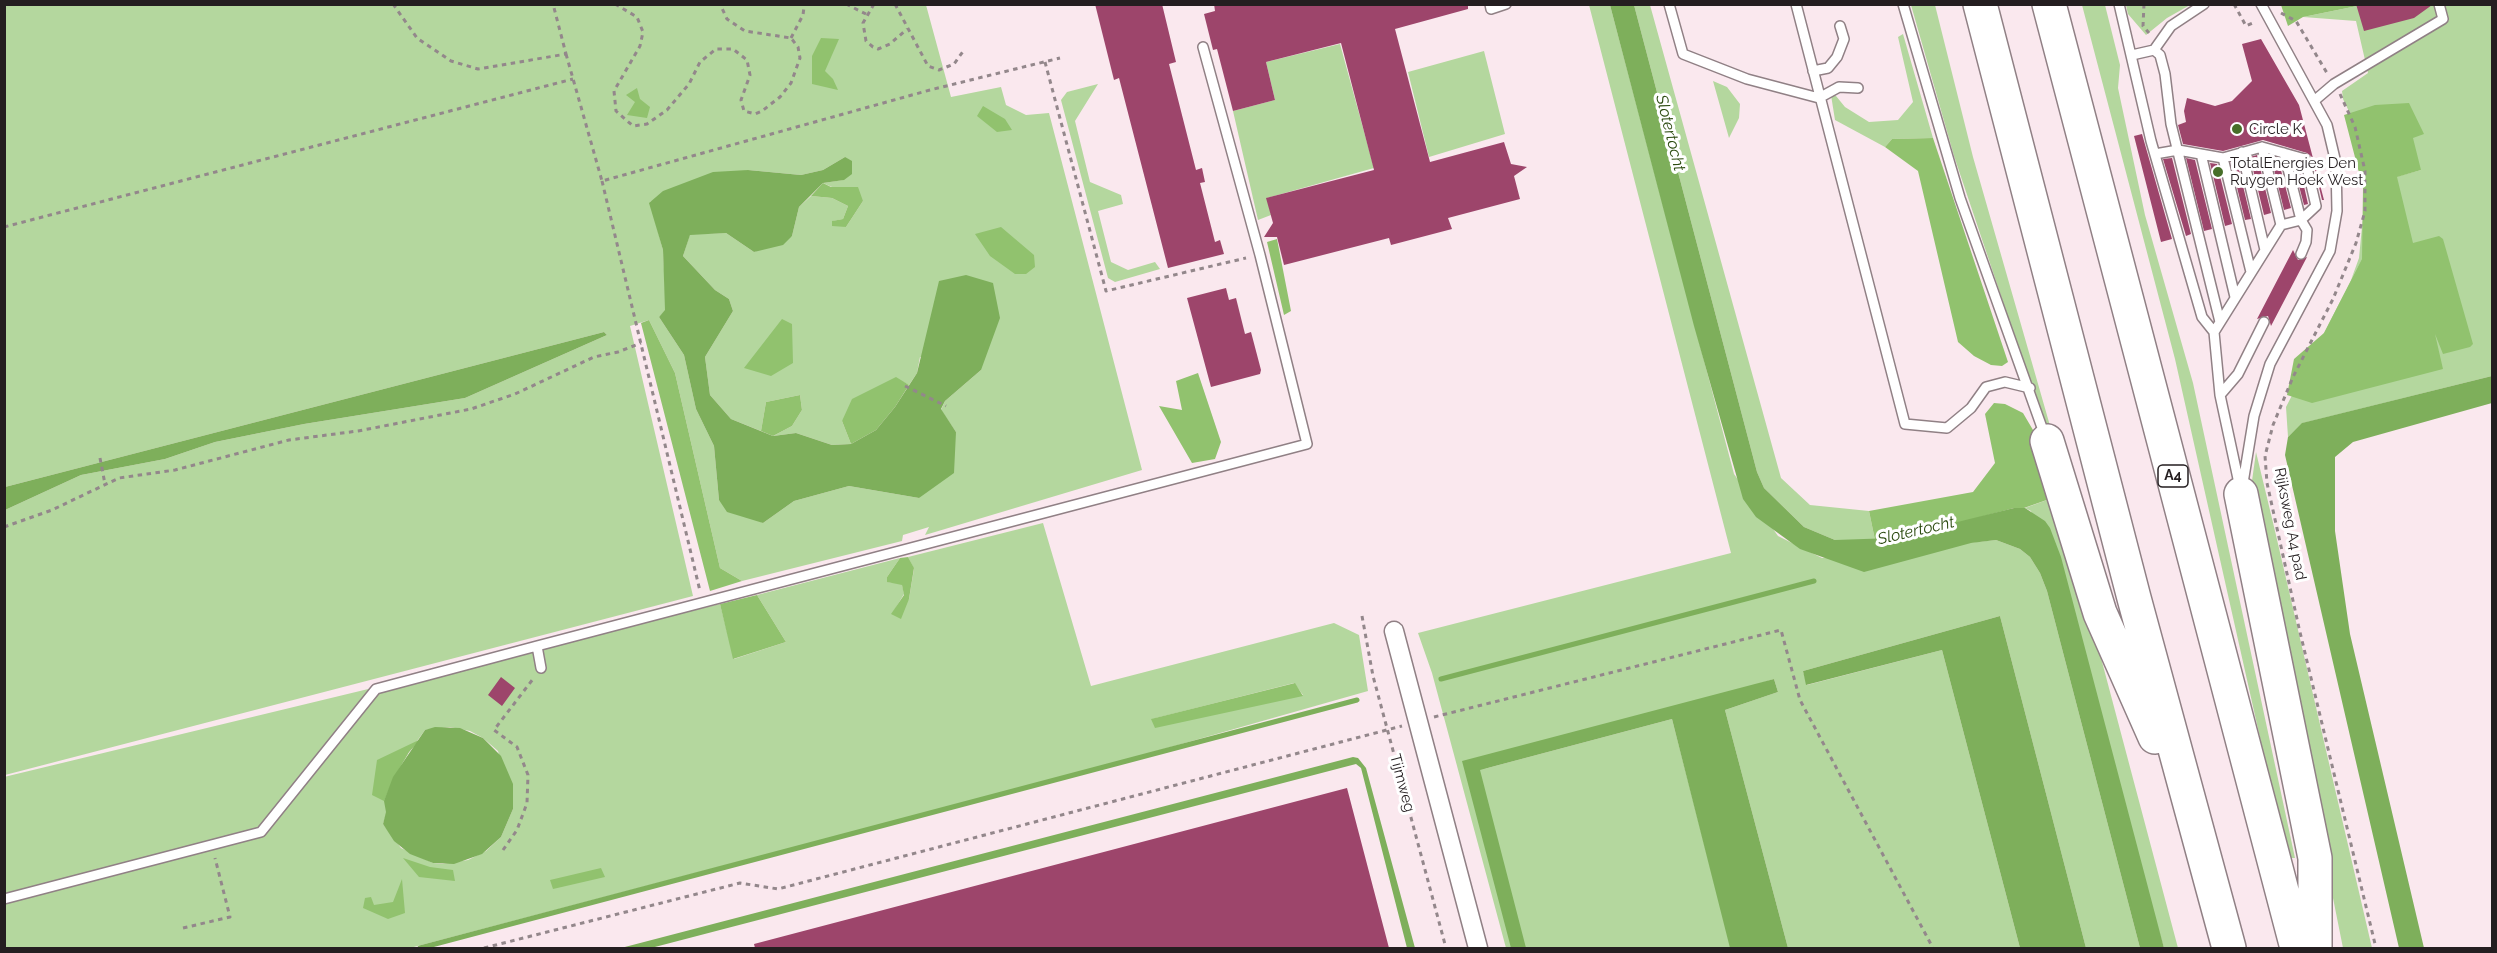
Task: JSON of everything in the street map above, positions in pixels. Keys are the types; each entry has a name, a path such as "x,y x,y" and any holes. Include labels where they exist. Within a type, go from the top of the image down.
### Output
{"highway":[{"path":"1980,4 2134,598 2229,948"},
{"name":"A4","path":"2049,4 2297,948"},
{"path":"2047,441 2100,613 2201,843"},
{"path":"2241,494 2315,858 2315,948"}],"street":[{"name":"Tijmweg","path":"1394,631 1478,948"}],"lane":[{"path":"1490,4 1491,9 1506,4"},
{"path":"1669,4 1683,54 1747,79 1819,98 1839,87 1858,88"},
{"path":"1796,4 1905,424 1947,428 1971,408 1986,387 2005,382 2030,388"},
{"path":"1904,4 1960,198 2030,388 2047,441"},
{"path":"2119,4 2132,55 2132,67 2202,317 2214,332 2220,395 2241,494"},
{"path":"2132,55 2154,50 2171,26 2204,4"},
{"path":"2241,494 2254,416 2270,364 2330,251 2337,211 2336,163 2327,125 2260,4"},
{"path":"2314,100 2334,84 2443,19 2439,4"},
{"path":"1813,71 1828,68 1837,57 1844,39 1840,26"},
{"path":"4,899 261,832 376,688 1307,444 1260,255 1203,47"},
{"path":"2154,50 2160,55 2165,74 2171,106 2169,114 2220,322"},
{"path":"2156,154 2178,150 2223,158 2262,147 2305,159 2316,206 2301,220 2281,225 2214,332"},
{"path":"2262,147 2281,225"},
{"path":"2242,152 2265,250"},
{"path":"2284,153 2301,220 2307,230 2306,242 2301,254"},
{"path":"2201,154 2235,297"},
{"path":"2223,158 2251,272"},
{"path":"2220,395 2238,374 2264,322"},
{"path":"537,646 541,668"}],"path":[{"path":"393,4 417,38 451,61 478,69 566,54"},
{"path":"553,4 602,181 703,603"},
{"path":"615,4 637,17 643,32 639,46 614,91 615,111 633,126 647,124 667,110 689,84 707,54 724,48 741,53 750,67 750,75 741,100 744,111 755,114 780,97 798,69 800,52 791,38 745,32 727,19 720,4"},
{"path":"846,4 866,14"},
{"path":"874,4 866,14 863,32 866,41 873,47 878,49 890,44 907,29"},
{"path":"895,4 928,66 939,70 954,64 963,50"},
{"path":"791,38 803,15 804,8"},
{"path":"602,181 930,90 1060,58"},
{"path":"1045,62 1106,291 1260,255"},
{"path":"4,227 573,79"},
{"name":"Rijksweg A4 pad","path":"2334,84 2346,102 2366,171 2365,211 2356,243 2334,299 2289,387 2273,425 2265,456 2267,483 2297,617 2376,948"},
{"path":"4,527 52,510 119,478 184,468 289,440 471,409 515,394 594,357 618,352 641,343"},
{"path":"905,386 946,406"},
{"path":"100,458 105,484"},
{"name":"Tijmweg","path":"1362,616 1373,676 1446,948"},
{"path":"484,948 740,883 778,890 1387,729 1781,630 1800,700 1933,948"},
{"path":"503,850 517,830 528,803 528,775 517,747 494,730 541,668"},
{"path":"183,928 230,917 212,845"}],"shaded area":[{"path":"2126,4 2190,5 2167,18 2146,35 2128,14"},
{"path":"4,5 926,5 951,97 1001,87 1006,105 1026,115 1049,113 1142,470 925,535 929,527 903,535 902,541 742,581 720,568 675,373 649,320 630,326 693,596 5,775 5,510 81,475 165,459 215,442 304,424 465,398 607,335 604,332 5,487","holes":["845,157 843,180 823,183 863,201 846,227 833,221 843,219 848,206 832,198 811,196 799,207 792,236 754,252 726,233 690,234 683,256 715,290 729,299 733,311 705,357 710,395 731,419 761,431 766,402 800,395 802,410 792,426 773,436 796,433 832,445 851,444 842,421 895,378 909,385 917,373 920,357 981,370 945,401 941,410 956,432 919,498 849,486 794,501 763,523 719,500 714,446 696,409 684,355 659,317 666,310 663,250 650,202 748,170 801,175 823,170"]},
{"path":"1589,5 1610,5 1734,474 1778,536 1822,558 1996,540 2020,549 2030,557 2047,591 2140,948 2086,948 2000,616 1803,671 1807,685 1942,650 2020,948 1788,948 1725,710 1778,692 1774,679 1480,770 1672,719 1731,948 1506,948 1432,673 1418,633 1731,553"},
{"path":"1610,5 1634,5 1757,472 1764,488 1804,527 1835,540 1893,538 2014,508 2025,508 2045,521 2050,528 2061,557 2164,948 2140,948 2047,591 2030,557 2020,549 1996,540 1971,543 1864,572 1800,549 1756,517 1743,499 1694,326"},
{"path":"1634,5 1650,5 1781,478 1810,505 1869,511 1875,540 1835,540 1804,527 1764,488 1757,472"},
{"path":"1911,5 1935,5 1973,157 2081,534 1954,156"},
{"path":"2082,5 2105,5 2120,65 2118,88 2145,215 2193,383 2295,858 2287,858 2175,359"},
{"path":"2281,5 2362,5 2303,17 2288,26"},
{"path":"2362,5 2492,5 2492,376 2303,423 2288,437 2286,407 2364,255 2351,280 2359,258 2366,185 2421,170 2356,126 2343,99 2342,91 2368,73 2356,21 2303,17"},
{"path":"1903,34 1933,138 1892,139 1885,147 1835,120 1831,95 1836,96 1845,107 1869,122 1898,120 1913,102 1898,37"},
{"path":"821,38 839,39 825,71 833,79 838,90 812,84 812,56"},
{"path":"1340,44 1374,168 1267,198 1271,215 1258,220 1233,111 1275,100 1266,62"},
{"path":"1484,51 1505,134 1429,157 1408,72"},
{"path":"1713,81 1727,87 1740,104 1739,118 1729,138"},
{"path":"1098,84 1075,121 1090,182 1121,195 1123,204 1098,211 1111,262 1128,270 1155,262 1160,269 1115,282 1108,278 1061,100 1067,92"},
{"path":"637,88 640,99 650,107 647,118 627,115 635,102 626,95"},
{"path":"2409,103 2424,134 2413,138 2421,170 2397,177 2413,243 2439,236 2443,239 2473,344 2470,347 2443,354 2435,334 2443,369 2312,403 2287,395 2294,359 2324,333 2362,259 2363,188 2344,115 2375,105"},
{"path":"983,106 1005,119 1012,130 997,132 977,116"},
{"path":"1933,138 2008,362 2002,366 1991,365 1974,356 1958,342 1918,171 1885,147 1892,139"},
{"path":"845,157 852,161 852,174 844,180 823,183 799,207 792,236 783,245 754,252 726,233 690,235 683,256 715,290 729,299 733,311 705,357 710,395 731,419 773,436 796,433 832,445 851,444 876,430 895,407 917,373 939,281 966,275 993,283 1000,318 981,370 945,401 941,409 956,432 954,473 919,498 849,486 794,501 763,523 727,512 719,500 714,446 696,409 684,355 659,317 665,310 663,250 649,203 663,191 713,172 748,170 801,175 823,170"},
{"path":"823,183 831,187 858,187 863,201 846,227 832,226 832,221 843,219 848,206 832,198 811,196"},
{"path":"1001,227 1034,255 1035,267 1026,274 1015,274 990,256 975,234"},
{"path":"1277,239 1291,311 1284,315 1267,242"},
{"path":"782,319 792,324 793,363 771,376 744,368"},
{"path":"649,320 675,373 720,568 742,581 710,591 641,323"},
{"path":"604,332 607,335 465,398 304,424 215,442 165,459 81,475 5,510 5,487"},
{"path":"1198,373 1221,442 1215,459 1192,463 1159,406 1182,410 1176,381"},
{"path":"2492,376 2492,403 2353,442 2335,457 2335,531 2350,634 2424,948 2399,948 2285,455 2288,437 2302,423"},
{"path":"896,377 909,385 895,407 876,430 851,444 842,421 852,399"},
{"path":"800,395 802,410 792,426 773,436 761,431 766,402"},
{"path":"1994,403 2005,404 2023,413 2033,430 2058,496 2024,508 2014,508 1928,531 1875,540 1869,511 1973,492 1995,463 1985,414"},
{"path":"2256,452 2372,948 2343,948 2251,488"},
{"path":"2058,496 2178,948 2164,948 2031,511 2025,508"},
{"path":"1043,523 1091,686 1334,623 1359,635 1368,691 1111,764 410,948 5,948 4,777 720,604 734,659 786,642 757,595 900,558 887,577 888,582 902,584 904,594 892,614 909,599 914,569 908,557","holes":["1294,683 1303,695 1152,719","450,727 470,731 483,738 498,751 513,809 501,837 486,851 468,860 443,864 433,863 401,848 383,824 402,764 409,752 425,730"]},
{"path":"908,557 914,568 909,599 901,619 891,614 904,595 902,585 887,582 887,577 900,558"},
{"path":"757,595 786,642 733,659 720,604"},
{"path":"2000,616 2086,948 2020,948 1942,650 1806,685 1803,671"},
{"path":"1774,679 1778,692 1725,710 1788,948 1730,948 1672,719 1480,770 1526,948 1511,948 1462,761"},
{"path":"1295,683 1303,696 1155,728 1151,719"},
{"path":"435,727 460,728 483,738 501,756 513,784 513,809 501,837 482,854 454,864 433,863 410,854 394,841 383,824 386,812 384,801 393,777 425,730"},
{"path":"421,739 409,752 394,777 384,801 372,795 377,760"},
{"path":"1353,757 1358,758 1366,768 1415,948 1407,948 1361,768 1356,764 651,948 621,948"},
{"path":"403,858 430,867 453,870 455,881 419,877"},
{"path":"601,868 605,877 553,889 550,880"},
{"path":"402,879 405,913 388,919 363,908 365,898 371,897 374,905 393,902"}],"building":[{"path":"1095,4 1162,4 1176,62 1169,64 1196,170 1202,168 1205,182 1200,183 1215,242 1220,240 1224,254 1168,268 1119,78 1114,80"},
{"path":"1214,4 1468,4 1468,9 1395,29 1430,162 1504,142 1511,164 1527,167 1514,176 1520,199 1448,218 1452,229 1391,245 1389,238 1284,265 1277,237 1264,237 1273,223 1266,198 1374,170 1341,43 1266,62 1275,100 1233,111 1217,49 1213,50 1204,14 1215,11"},
{"path":"2356,4 2432,5 2414,18 2364,31"},
{"path":"2261,39 2299,105 2324,200 2322,200 2312,157 2307,153 2263,140 2223,151 2183,144 2178,125 2186,122 2184,111 2187,98 2215,106 2232,101 2252,81 2242,44"},
{"path":"2142,134 2172,239 2161,242 2134,136"},
{"path":"2257,155 2271,213 2264,215 2250,157"},
{"path":"2271,157 2278,159 2291,208 2284,210"},
{"path":"2172,158 2191,234 2186,236 2163,159"},
{"path":"2186,158 2195,160 2212,229 2204,231"},
{"path":"2237,161 2251,219 2245,220 2231,163"},
{"path":"2210,163 2217,164 2232,224 2225,226"},
{"path":"2293,163 2299,164 2308,204 2304,205"},
{"path":"2293,250 2298,260 2307,257 2271,326 2268,316 2257,319"},
{"path":"1226,288 1229,300 1236,298 1245,334 1251,332 1261,370 1260,374 1211,387 1187,298"},
{"path":"501,677 515,688 502,706 488,695"},
{"path":"1347,788 1389,948 755,948 754,944"}],"waterway":[{"path":"1441,679 1814,581"},
{"path":"420,948 1357,700"}],"place":[{"name":"Circle K","path":"2237,129"},
{"name":"TotalEnergies Den Ruygen Hoek West","path":"2218,172"}],"water label":[{"name":"Slotertocht","path":"1670,133"},
{"name":"Slotertocht","path":"1916,531"}]}
